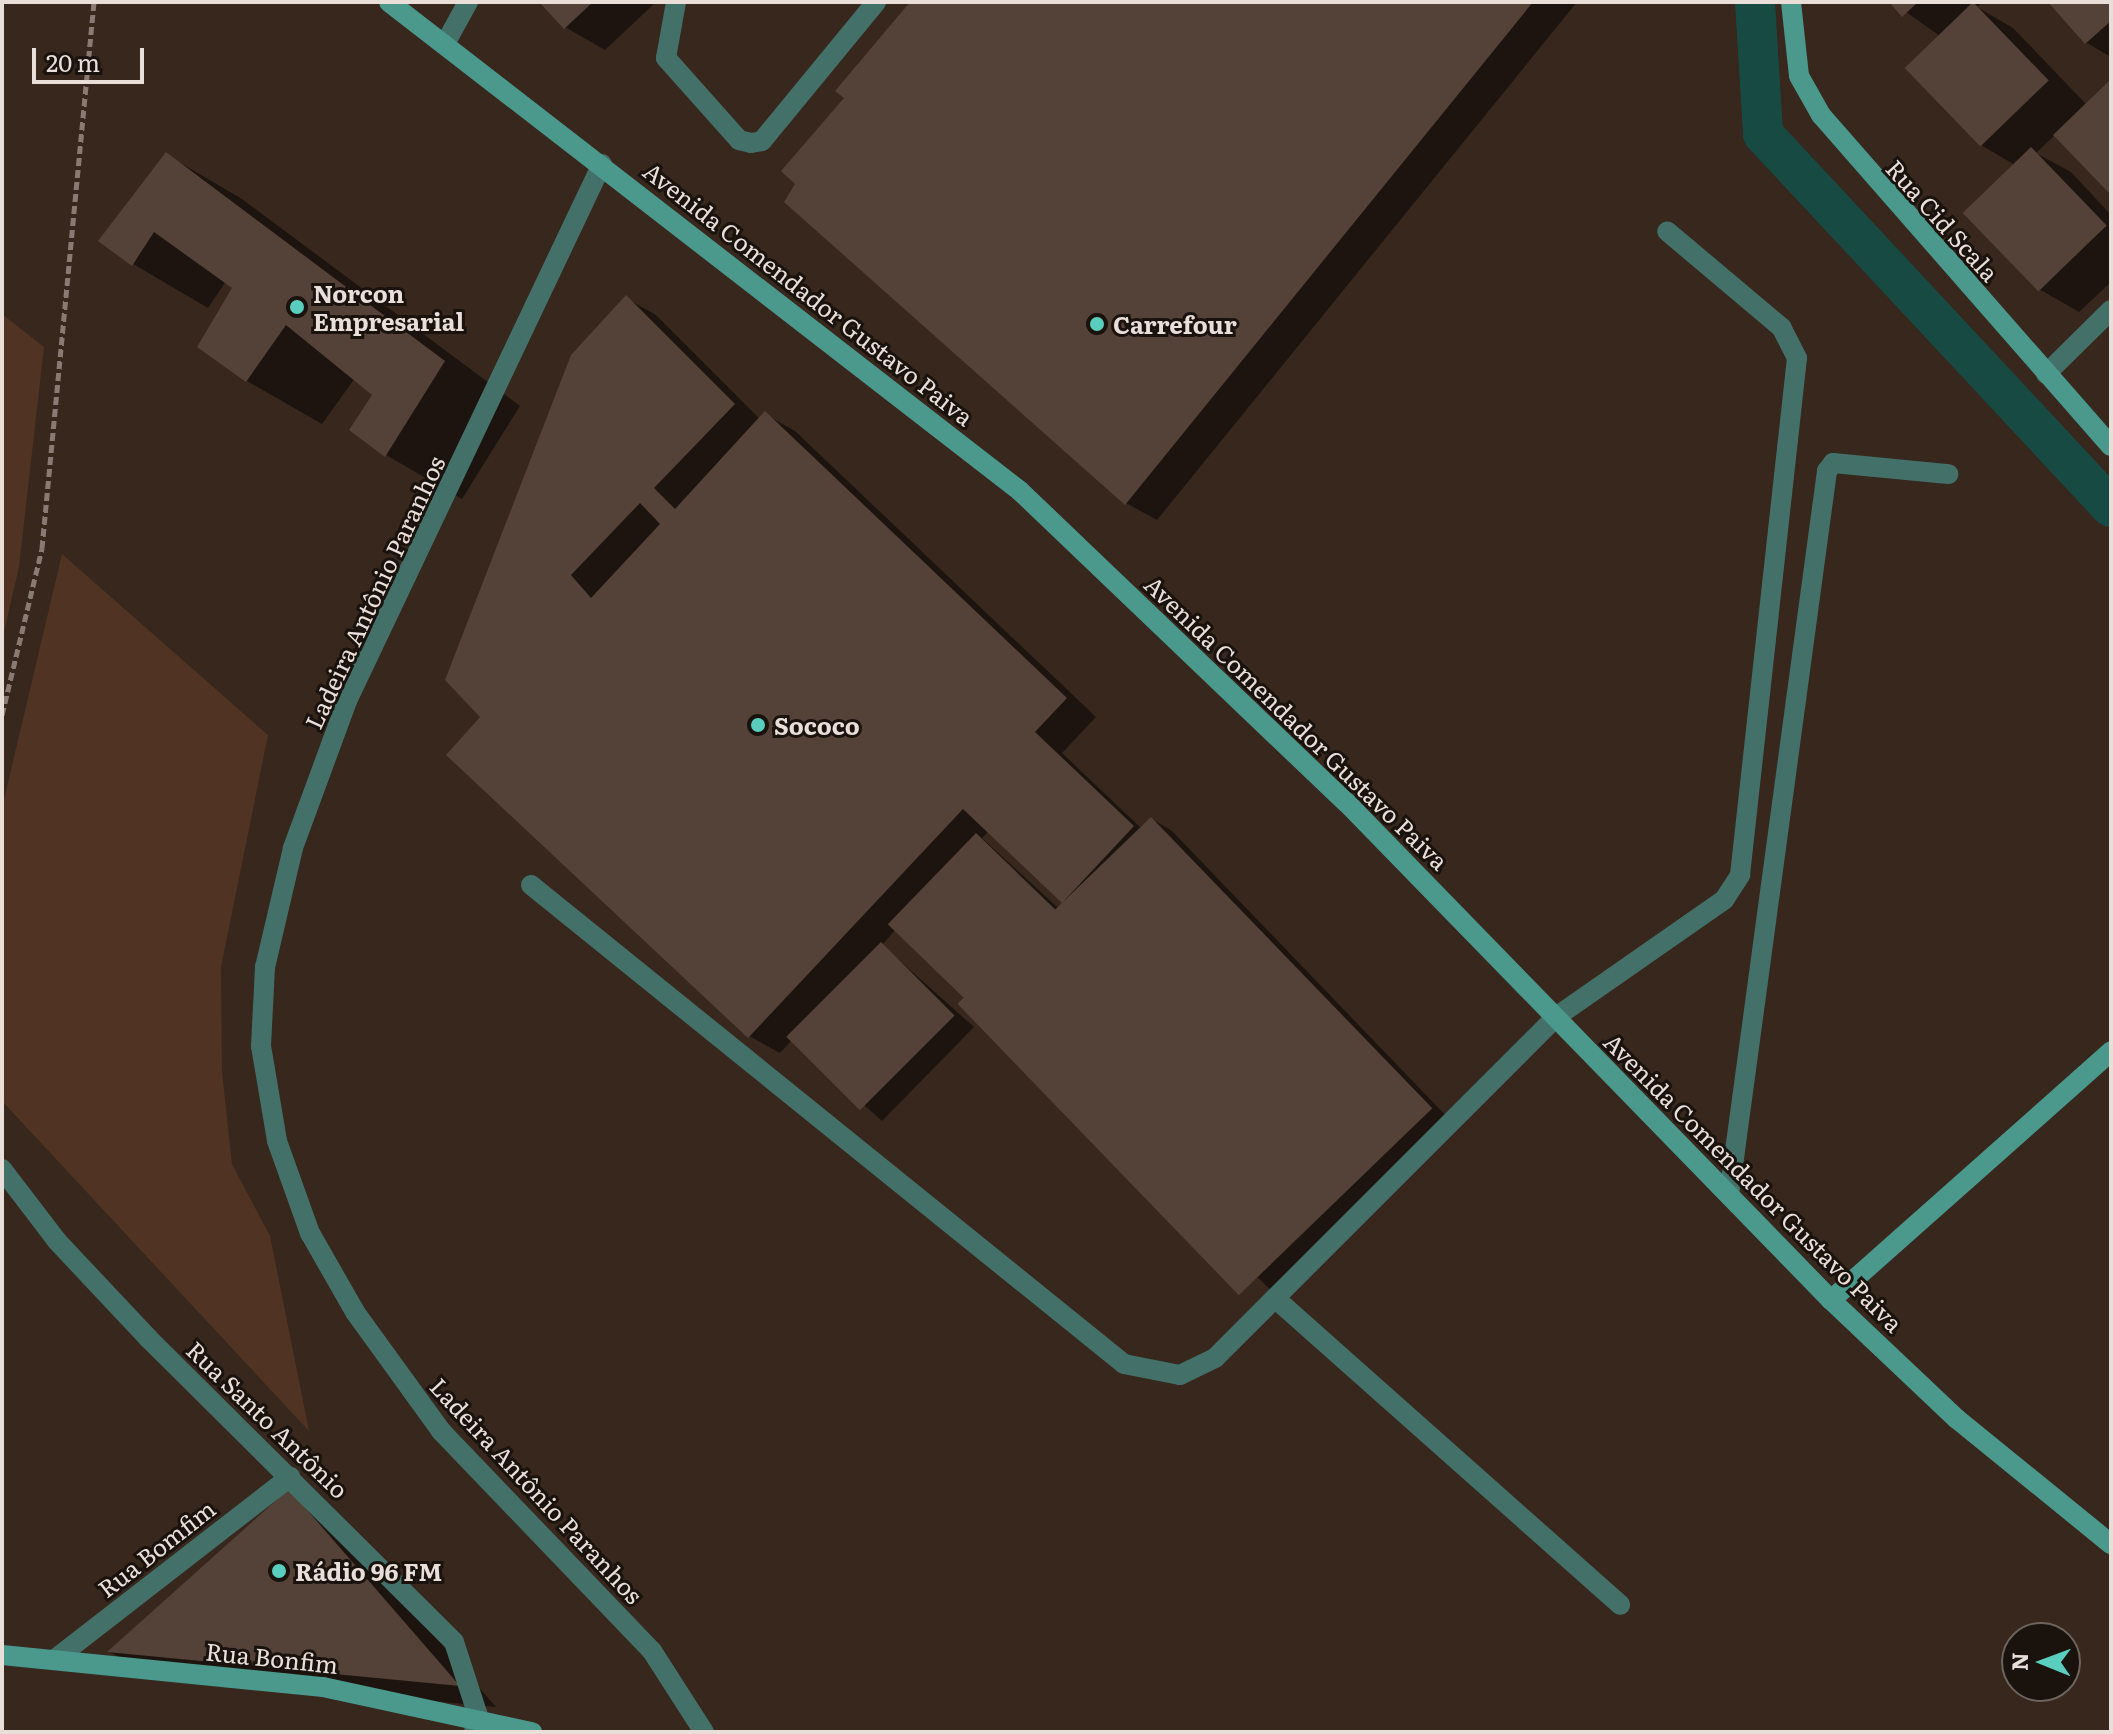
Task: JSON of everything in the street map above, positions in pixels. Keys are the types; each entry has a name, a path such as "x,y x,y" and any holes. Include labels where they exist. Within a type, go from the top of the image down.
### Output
{"main road":[{"name":"Avenida Comendador Gustavo Paiva","path":"389,2 446,42 1020,491 1346,802 1831,1300 1957,1419 2111,1544"},
{"name":"Rua Cid Scala","path":"1791,2 1799,76 1821,115 2111,446"},
{"path":"1831,1300 2111,1051"},
{"name":"Rua Bonfim","path":"2,1655 323,1687 476,1724 532,1732"}],"street":[{"path":"446,42 468,2"},
{"path":"676,2 666,58 739,140 751,143 762,141 876,2"},
{"name":"Ladeira Antônio Paranhos","path":"602,164 347,701 293,848 265,967 261,1046 281,1154 310,1233 355,1312 441,1431 652,1651 704,1732"},
{"path":"531,885 1124,1364 1180,1375 1215,1358 1277,1300 1556,1017 1724,900 1740,875 1797,358 1782,328 1667,231"},
{"path":"2046,374 2111,310"},
{"path":"1729,1195 1827,471 1833,463 1948,474"},
{"name":"Rua Santo Antônio","path":"2,1169 57,1241 454,1642 476,1724"},
{"path":"1277,1300 1620,1605"},
{"name":"Rua Bomfim","path":"54,1660 290,1477"}],"path":[{"path":"2,715 42,548 94,2"}],"shaded area":[{"path":"2,314 44,347 19,567 2,641"},
{"path":"62,554 268,735 221,967 222,1072 232,1164 270,1236 309,1431 2,1101 2,808"}],"building":[{"path":"539,2 593,2 564,29"},
{"name":"Carrefour","path":"910,2 1533,2 1125,505 784,202 795,184 781,171 844,98 835,91"},
{"path":"1889,2 1918,2 1902,17"},
{"path":"1973,2 2049,80 1980,146 1905,68"},
{"path":"2048,2 2111,2 2111,21 2085,44"},
{"path":"2111,79 2111,195 2053,135"},
{"path":"2031,147 2107,225 2038,291 1963,213"},
{"name":"Norcon Empresarial","path":"166,152 445,361 385,457 349,430 372,395 286,325 246,382 197,347 232,288 154,232 132,266 98,241"},
{"name":"Sococo","path":"626,295 735,404 654,488 675,509 765,411 1067,698 1035,732 1134,826 1062,903 963,809 748,1038 446,755 480,717 445,680 571,355","holes":["640,503 660,524 591,598 571,575"]},
{"path":"1151,817 1432,1108 1239,1295 957,1004"},
{"path":"976,833 1060,914 972,1006 888,924"},
{"path":"881,942 955,1016 860,1110 786,1037"},
{"name":"Rádio 96 FM","path":"289,1489 460,1686 107,1652"}],"waterway":[{"path":"1755,2 1763,134 2111,507"}],"place":[{"name":"Norcon Empresarial","path":"297,307"},
{"name":"Carrefour","path":"1097,324"},
{"name":"Sococo","path":"758,725"},
{"name":"Rádio 96 FM","path":"279,1571"}]}
